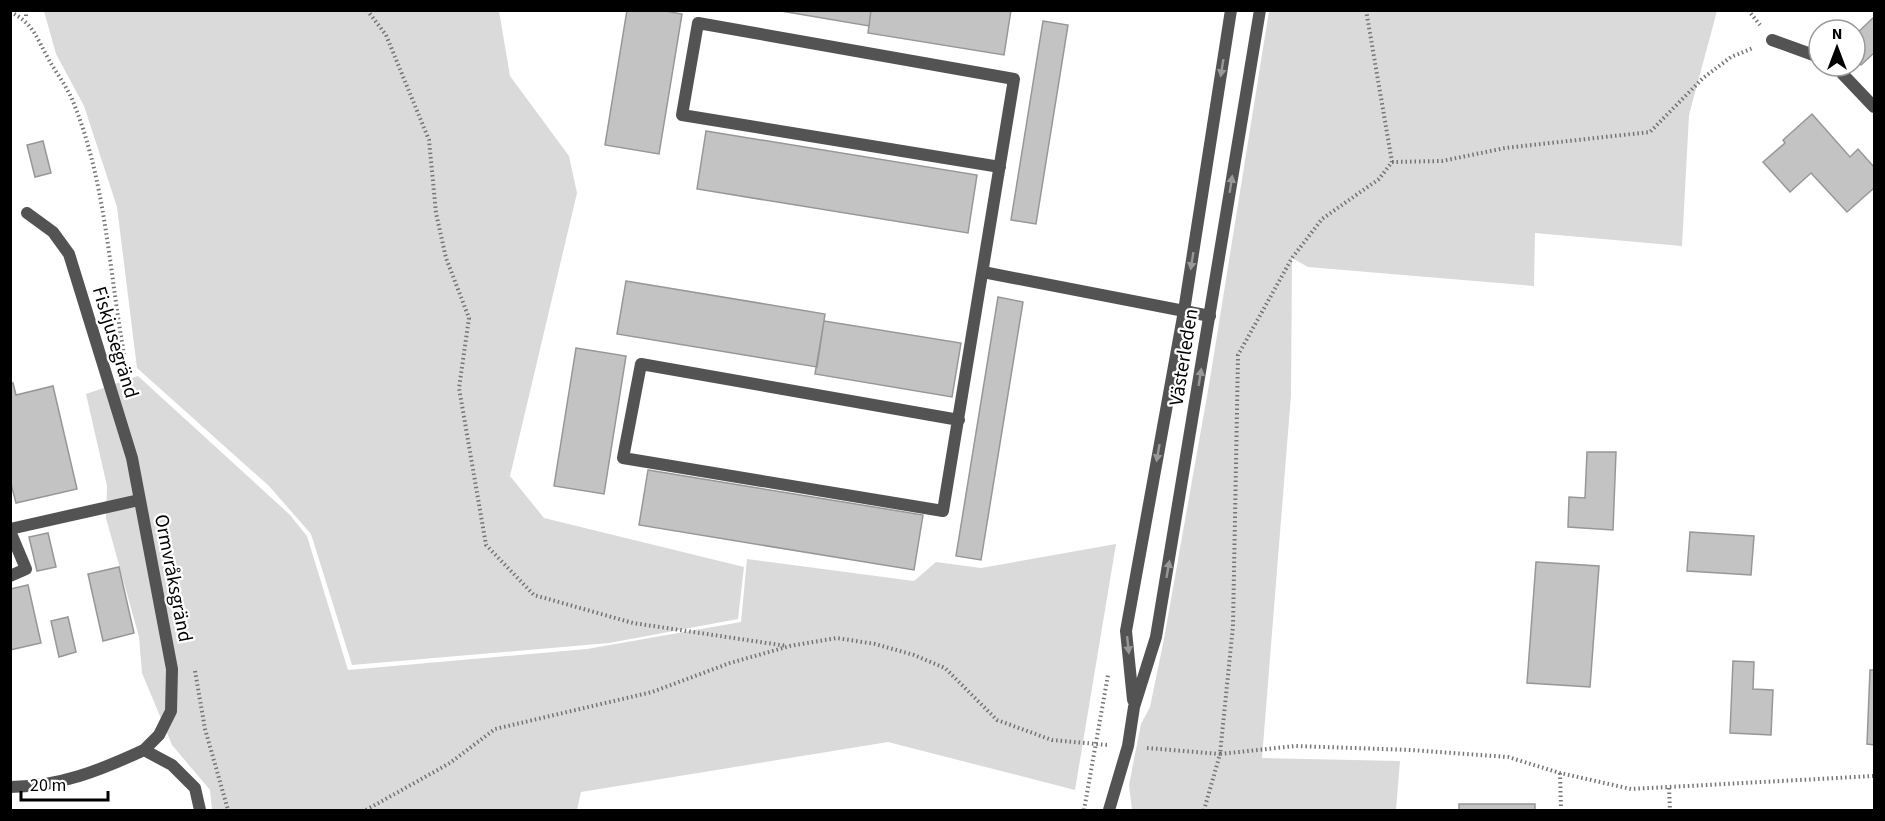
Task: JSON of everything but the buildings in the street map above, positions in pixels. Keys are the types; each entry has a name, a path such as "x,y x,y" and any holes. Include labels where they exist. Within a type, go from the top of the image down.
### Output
{"street":[{"name":"Västerleden","path":"1134,707 1126,631 1184,311 1231,10"},
{"name":"Västerleden","path":"1109,810 1128,746 1134,707 1156,637 1260,10"},
{"path":"959,420 641,364 623,458 943,511 959,420 1000,167 1014,79 698,23 682,115 1000,167"},
{"path":"1772,40 1807,53"},
{"path":"1847,78 1875,106"},
{"name":"Fiskjusegränd","path":"27,213 53,232 69,254 132,458 139,500"},
{"path":"983,272 1210,316"},
{"name":"Ormvråksgränd","path":"10,530 139,500 172,669 171,711 159,735 144,750"},
{"path":"10,530 26,569 10,576"},
{"path":"10,787 33,787 94,774 144,750 172,765 195,788 200,810"}],"path":[{"path":"26,10 26,19"},
{"path":"367,10 386,35 429,140 435,213 446,258 469,318 459,388 474,461 486,545 534,595 633,623 790,646"},
{"path":"1204,810 1220,754 1233,626 1238,354 1292,258 1322,219 1379,179 1392,162 1366,10"},
{"path":"1392,162 1442,160 1505,148 1650,132 1703,78 1731,57 1772,40"},
{"path":"366,810 450,763 495,729 652,692 730,663 790,646 837,638 875,644 914,655 945,668 997,720 1052,740 1220,754 1295,746 1411,750 1508,757 1560,773 1631,789 1875,776"},
{"path":"1560,773 1561,810"},
{"path":"1670,788 1670,810"}],"shaded area":[{"path":"44,11 499,11 510,76 569,156 577,193 510,476 544,518 744,567 738,619 609,643 352,665 311,534 269,486 137,368 117,207 84,106 56,54"},
{"path":"1269,11 1717,11 1689,115 1682,246 1535,233 1534,286 1308,267 1292,258 1291,395 1262,758 1400,761 1396,810 1132,810 1129,785 1141,724 1150,707 1164,639 1210,379"},
{"path":"138,376 289,514 307,536 348,670 587,649 741,622 747,559 914,581 936,562 981,568 1116,544 1075,790 888,742 581,792 577,810 212,810 210,790 172,745 142,673 139,637 106,518 107,486 86,394"}]}
